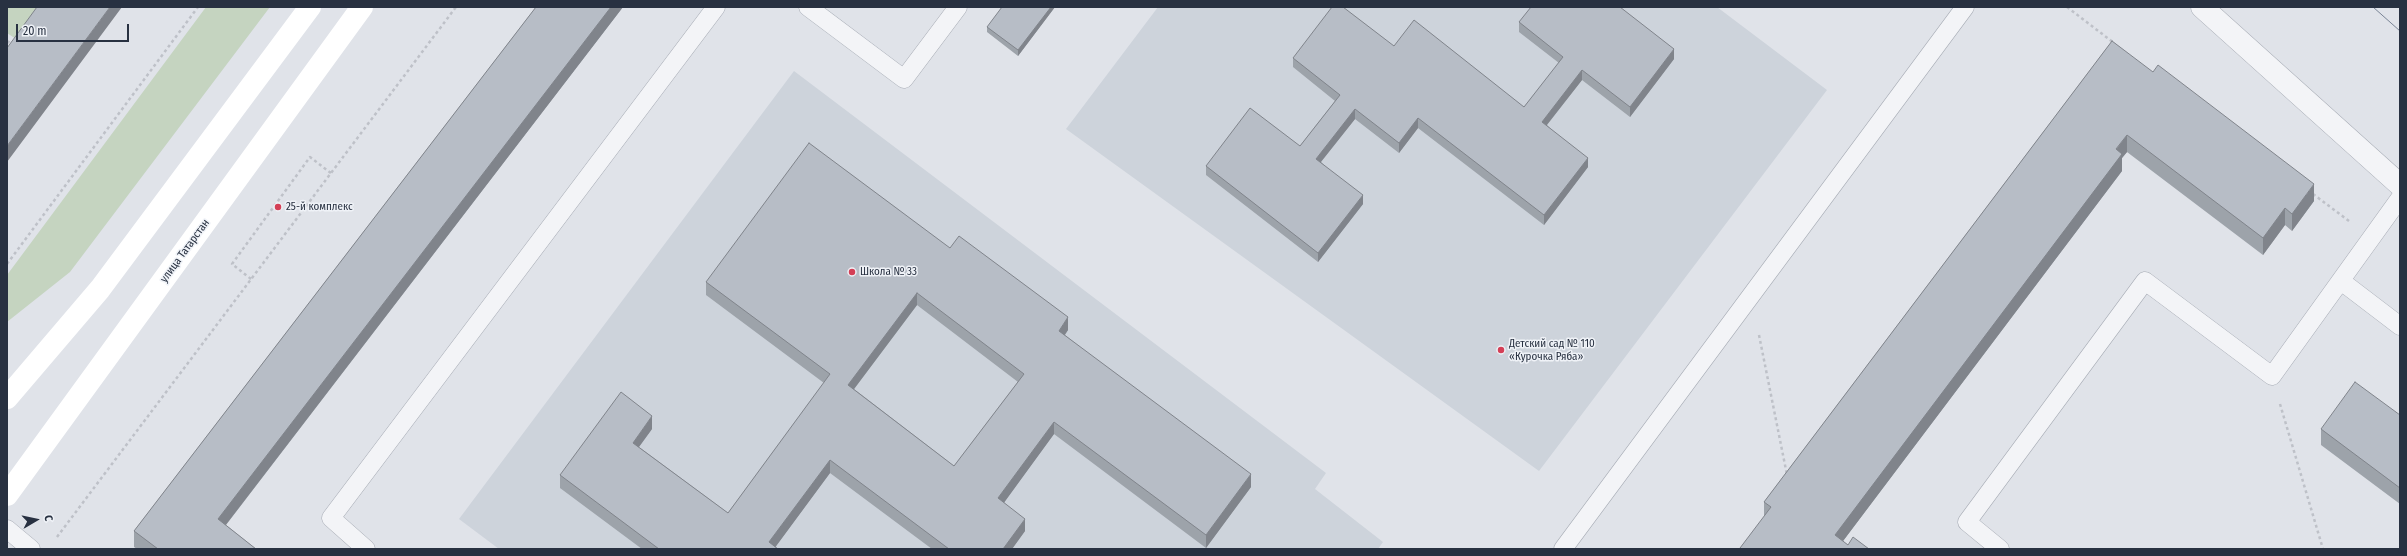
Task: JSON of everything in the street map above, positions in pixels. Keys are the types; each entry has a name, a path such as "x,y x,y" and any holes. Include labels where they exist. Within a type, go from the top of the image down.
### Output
{"street":[{"path":"7,398 100,289 310,7"},
{"name":"улица Татарстан","path":"7,495 362,7"},
{"path":"2202,7 2400,185"}],"lane":[{"path":"366,549 331,518 716,7"},
{"path":"808,7 904,79 958,7"},
{"path":"1563,549 1965,7"},
{"path":"2000,549 1966,522 2145,281 2272,376 2400,198"},
{"path":"2341,281 2400,326"},
{"path":"7,529 31,549"}],"path":[{"path":"7,264 198,7"},
{"path":"53,543 332,174 456,7"},
{"path":"2067,7 2118,46"},
{"path":"7,40 18,49"},
{"path":"252,279 232,264 310,158 332,174"},
{"path":"2308,190 2371,238"},
{"path":"1751,295 1787,477"},
{"path":"2272,376 2323,549"}],"shaded area":[{"name":"Детский сад № 110 «Курочка Ряба»","path":"1158,7 1717,7 1827,90 1539,471 1066,129"},
{"name":"Школа № 33","path":"794,71 1326,473 1315,489 1383,542 1378,549 499,549 459,519"}],"green space":[{"path":"7,7 41,7 16,39 7,33"},
{"path":"206,7 270,7 70,272 7,322 7,275"}],"building":[{"path":"37,7 110,7 7,146 7,48"},
{"path":"536,7 611,7 218,519 256,549 158,549 134,531"},
{"path":"1002,7 1051,7 1018,50 987,27"},
{"path":"1332,7 1343,7 1394,46 1414,20 1524,107 1563,57 1519,22 1531,7 1620,7 1674,49 1630,107 1582,70 1542,122 1588,158 1544,215 1418,118 1399,143 1355,109 1316,159 1363,195 1318,253 1206,166 1250,108 1300,146 1340,95 1293,58"},
{"path":"2112,41 2153,72 2158,65 2314,184 2292,214 2285,208 2263,238 2127,135 2116,149 2122,154 1835,535 1848,545 1853,537 1869,549 1740,548 1771,507 1764,502"},
{"path":"809,143 950,248 959,236 1068,317 1059,331 1251,474 1206,535 1054,422 998,498 1025,519 1003,549 949,549 830,460 769,542 778,549 659,549 560,475 621,392 652,416 633,443 728,513 830,374 706,282","holes":["917,293 1024,374 954,466 848,385"]},
{"path":"2355,382 2400,415 2400,488 2321,429"}],"tram line":[{"path":"2373,7 2400,31"}],"place":[{"name":"25-й комплекс","path":"278,207"},
{"name":"Школа № 33","path":"852,272"},
{"name":"Детский сад № 110 «Курочка Ряба»","path":"1501,350"}]}
